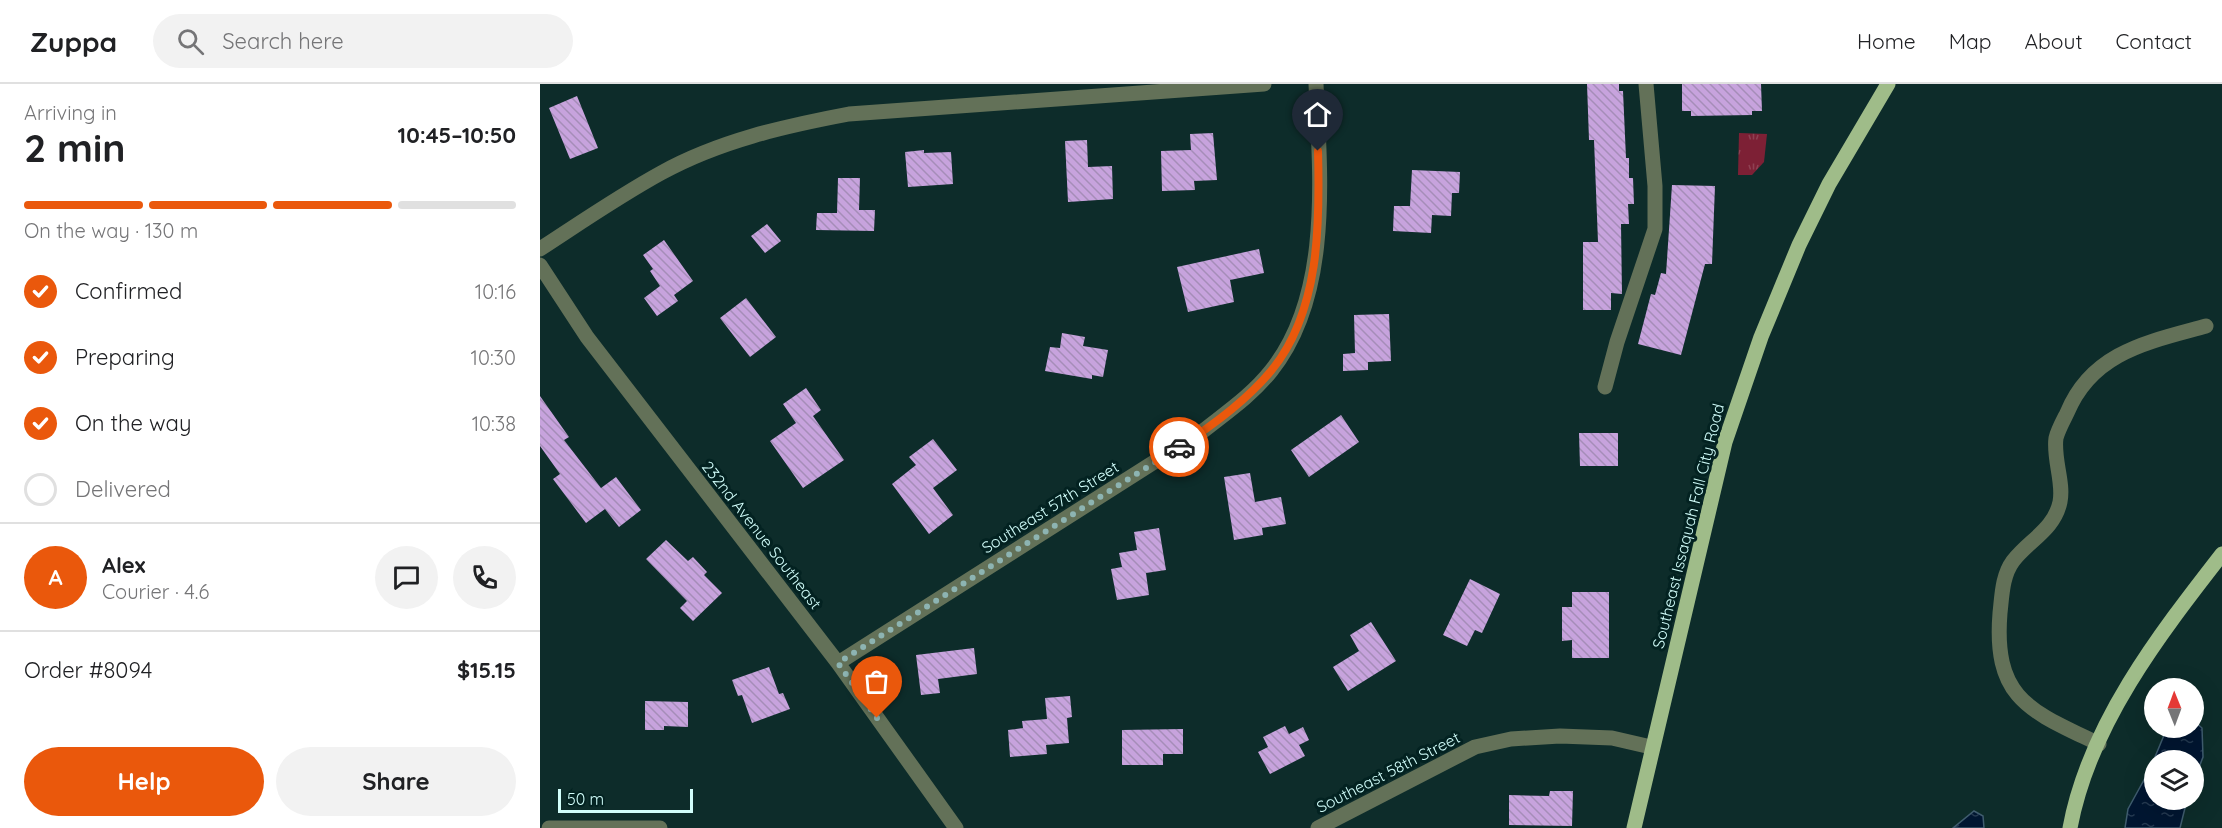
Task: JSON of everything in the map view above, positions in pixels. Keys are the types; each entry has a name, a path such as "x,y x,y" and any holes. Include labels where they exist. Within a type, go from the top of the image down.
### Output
{"main road":[{"name":"Southeast Issaquah Fall City Road","path":"1634,828 1651,747 1725,442 1761,337 1799,245 1829,184 1888,84"},
{"path":"2070,828 2080,788 2099,744 2133,678 2181,607 2222,554"}],"street":[{"path":"540,249 662,172 705,153 790,125 849,114 1263,84"},
{"name":"Southeast 57th Street","path":"838,663 1203,431 1248,396 1272,370 1296,327 1315,260 1320,195 1316,84"},
{"path":"1605,387 1617,342 1655,229 1655,186 1646,84"},
{"name":"232nd Avenue Southeast","path":"540,265 587,337 838,663 956,828"},
{"path":"2099,744 2048,719 2018,698 2010,685 2000,647 2002,586 2012,562 2047,529 2060,501 2056,439 2074,395 2090,375 2134,345 2206,326"},
{"name":"Southeast 58th Street","path":"1318,828 1475,747 1511,739 1560,736 1612,738 1651,747"},
{"path":"549,828 660,828"}],"green space":[{"path":"1739,133 1767,134 1764,162 1752,175 1738,175"}],"water":[{"path":"2163,738 2202,738 2203,750 2158,750"},
{"path":"2144,780 2144,810 2184,810 2180,828 2125,828 2128,809"},
{"path":"1974,811 1983,816 1984,828 1953,828"}],"building":[{"path":"1587,84 1619,84 1619,91 1623,91 1626,158 1629,158 1629,178 1633,178 1634,204 1628,204 1629,224 1621,224 1622,294 1611,293 1611,310 1583,310 1583,242 1598,242 1594,140 1589,140"},
{"path":"1682,84 1761,84 1762,111 1752,111 1752,115 1691,116 1691,111 1682,111"},
{"path":"577,96 598,148 570,159 549,108"},
{"path":"1213,133 1217,180 1194,181 1195,190 1162,191 1161,151 1191,150 1190,134"},
{"path":"1087,140 1088,167 1112,166 1113,199 1068,202 1065,141"},
{"path":"924,150 924,153 951,152 953,184 908,187 905,152"},
{"path":"1412,170 1460,172 1459,193 1452,193 1451,216 1432,215 1431,233 1393,231 1394,206 1410,206"},
{"path":"838,178 860,178 859,210 875,210 874,231 816,230 817,213 837,213"},
{"path":"1672,185 1715,186 1712,264 1705,264 1681,355 1638,344 1651,294 1655,295 1661,273 1666,274"},
{"path":"767,224 781,241 765,253 751,236"},
{"path":"664,240 693,281 674,295 678,301 657,316 644,298 660,286 650,271 653,269 643,255"},
{"path":"1259,249 1264,273 1230,280 1234,302 1188,312 1177,267"},
{"path":"746,298 776,337 750,357 720,318"},
{"path":"1389,314 1391,361 1368,362 1368,370 1343,371 1343,354 1355,353 1354,315"},
{"path":"1062,333 1085,337 1083,346 1108,350 1103,377 1092,375 1092,379 1045,371 1050,347 1060,348"},
{"path":"806,388 821,410 813,416 844,460 803,488 770,441 796,423 783,404"},
{"path":"540,396 569,437 564,440 601,488 616,477 641,510 619,527 605,509 586,523 553,479 560,474 540,446"},
{"path":"1341,415 1359,442 1309,477 1291,450"},
{"path":"1579,433 1618,433 1618,466 1580,466"},
{"path":"933,439 957,470 933,488 953,515 929,534 892,484 916,465 909,457"},
{"path":"1250,473 1255,502 1281,497 1286,524 1262,528 1263,535 1234,540 1224,477"},
{"path":"1159,528 1166,570 1146,573 1149,595 1117,600 1111,569 1122,567 1119,553 1137,550 1134,532"},
{"path":"666,540 688,561 693,557 707,572 704,575 722,593 693,621 680,608 687,601 646,559"},
{"path":"1470,579 1500,594 1482,633 1475,630 1467,646 1443,635"},
{"path":"1572,592 1609,592 1609,658 1572,658 1572,640 1562,641 1562,607 1572,607"},
{"path":"1371,622 1396,661 1348,691 1333,667 1359,651 1350,635"},
{"path":"974,648 977,674 938,679 940,693 921,695 916,655"},
{"path":"769,667 779,694 783,693 790,709 752,723 742,695 738,696 732,680"},
{"path":"1070,696 1072,717 1067,718 1069,743 1046,745 1047,754 1010,757 1008,730 1023,728 1022,721 1047,719 1045,698"},
{"path":"645,701 688,702 688,727 664,726 664,730 645,730"},
{"path":"1285,726 1289,734 1303,727 1309,740 1299,745 1305,756 1270,774 1258,752 1268,747 1263,737"},
{"path":"1183,729 1183,754 1163,754 1163,765 1122,765 1122,730"},
{"path":"1550,791 1573,791 1572,826 1509,825 1509,795 1549,796"}],"way so far":[{"path":"877,718 838,663 1179,447"}],"route":[{"path":"1179,447 1248,396 1272,370 1292,335 1305,301 1315,260 1320,195 1318,151"}]}
